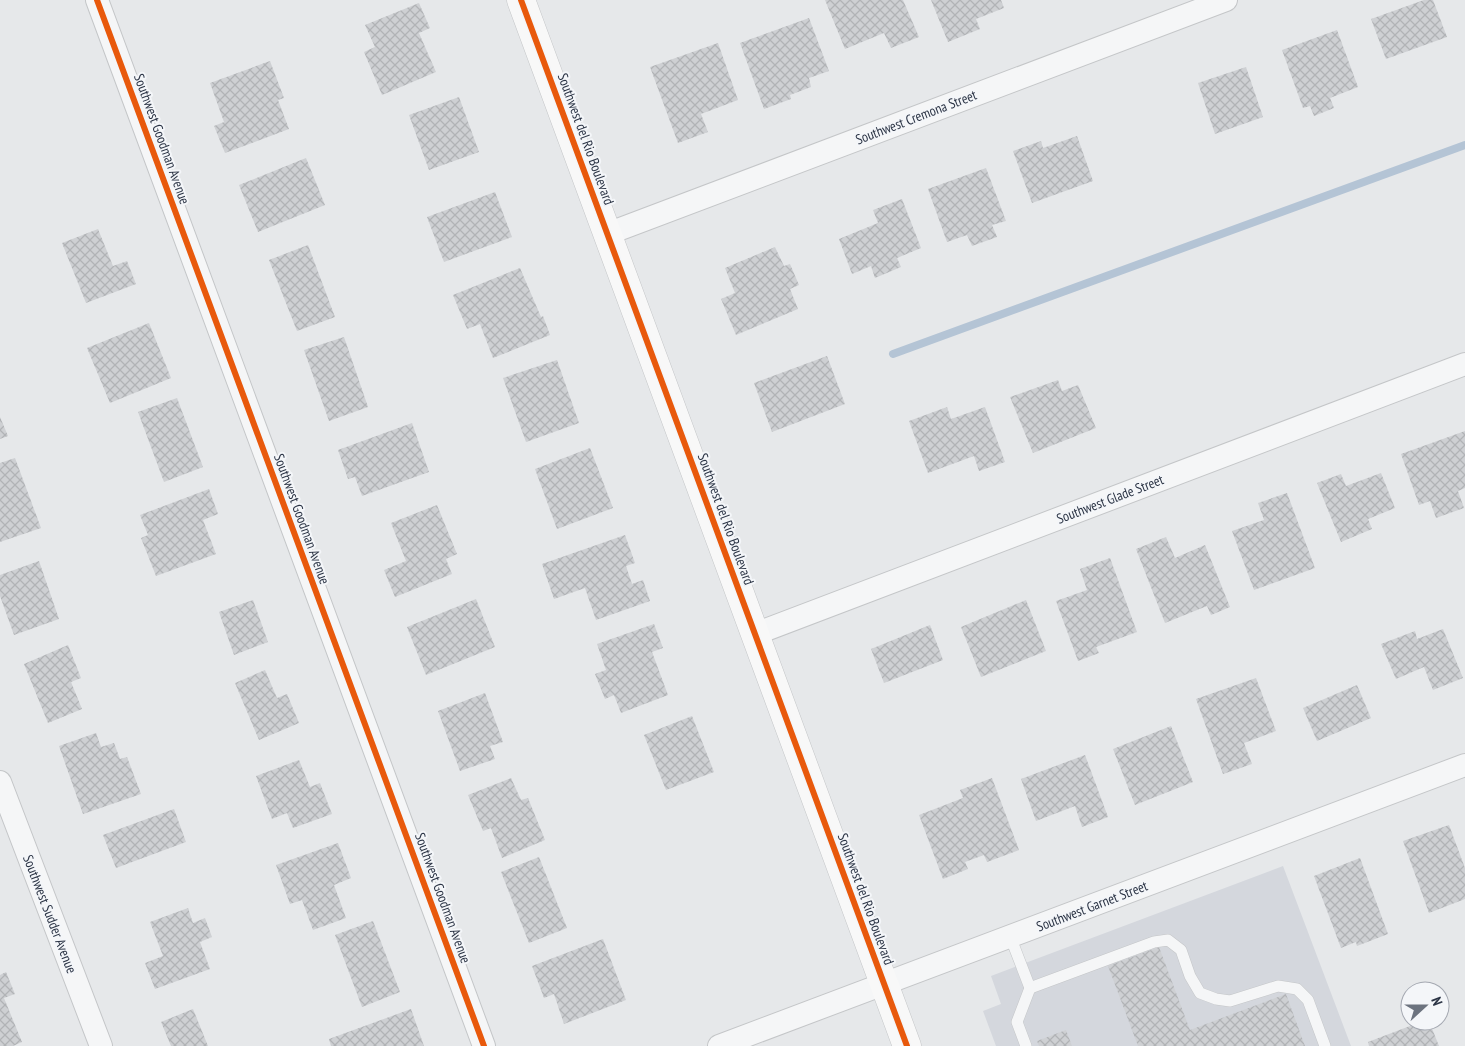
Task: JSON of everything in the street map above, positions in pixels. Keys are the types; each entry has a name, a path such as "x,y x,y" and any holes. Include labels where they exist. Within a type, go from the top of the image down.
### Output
{"street":[{"name":"Southwest Goodman Avenue","path":"97,0 484,1046"},
{"name":"Southwest del Rio Boulevard","path":"521,0 907,1046"},
{"name":"Southwest Cremona Street","path":"607,234 1226,0"},
{"name":"Southwest Glade Street","path":"755,634 1465,364"},
{"name":"Southwest Garnet Street","path":"718,1046 1465,766"},
{"name":"Southwest Sudder Avenue","path":"0,782 101,1046"}],"lane":[{"path":"1010,936 1030,988 1016,1022 1026,1046"},
{"path":"1030,988 1154,942 1168,940 1181,950 1190,976 1200,993 1216,999 1230,1001 1278,986 1297,989 1308,1000 1325,1046"}],"shaded area":[{"path":"1283,866 1351,1046 996,1046 983,1011 1001,1004 991,976"}],"building":[{"path":"825,0 903,0 919,37 891,48 884,33 845,49"},
{"path":"931,0 1001,0 1004,8 976,19 980,29 948,42"},
{"path":"1424,0 1433,0 1447,37 1386,59 1371,19"},
{"path":"419,3 430,28 419,33 436,72 382,95 364,52 375,47 365,25"},
{"path":"809,18 829,71 809,78 811,87 790,95 791,99 764,109 740,43"},
{"path":"1337,30 1358,87 1330,98 1334,108 1314,116 1310,106 1303,108 1282,50"},
{"path":"718,43 738,100 701,114 708,132 678,143 650,67"},
{"path":"270,61 284,98 278,100 289,129 225,153 214,126 224,122 210,83"},
{"path":"1246,67 1263,117 1215,134 1198,83"},
{"path":"459,97 479,152 429,170 409,115"},
{"path":"1077,136 1093,181 1032,203 1013,151 1041,141 1043,148"},
{"path":"306,158 325,205 258,232 239,185"},
{"path":"986,168 1006,221 992,225 997,237 972,246 967,235 947,242 928,189"},
{"path":"495,192 512,237 444,262 427,217"},
{"path":"902,199 921,248 897,258 901,267 875,278 871,266 852,274 839,239 878,223 873,210"},
{"path":"98,229 113,266 127,261 136,284 86,303 62,243"},
{"path":"308,245 335,317 297,331 269,260"},
{"path":"775,247 784,266 790,264 799,285 790,289 798,309 736,335 721,299 735,293 725,268"},
{"path":"520,268 550,335 493,358 480,324 467,329 453,295"},
{"path":"149,323 171,378 110,403 87,348"},
{"path":"344,337 368,407 329,421 304,350"},
{"path":"827,356 845,404 772,432 754,383"},
{"path":"557,360 579,423 526,442 503,378"},
{"path":"1058,380 1062,391 1078,385 1096,428 1033,453 1010,397"},
{"path":"177,398 203,467 164,482 138,412"},
{"path":"947,407 951,419 985,407 1005,462 979,471 974,456 928,473 909,421"},
{"path":"0,417 8,436 0,439"},
{"path":"412,423 429,472 362,496 355,477 348,479 338,450"},
{"path":"1465,431 1465,488 1458,491 1464,508 1436,518 1430,501 1419,505 1401,454"},
{"path":"590,448 613,508 557,529 535,469"},
{"path":"15,458 41,528 0,542 0,463"},
{"path":"1381,473 1395,508 1368,519 1372,529 1341,542 1317,483 1341,474 1346,486"},
{"path":"209,489 218,514 203,520 216,554 156,576 141,538 148,535 140,515"},
{"path":"1287,493 1315,568 1254,590 1232,531 1264,520 1258,503"},
{"path":"437,505 457,554 446,559 452,574 395,597 384,570 406,561 391,523"},
{"path":"625,535 635,563 626,566 632,584 643,580 650,601 596,620 585,588 554,599 542,564"},
{"path":"1166,537 1175,558 1205,545 1230,607 1211,615 1207,606 1165,623 1136,549"},
{"path":"1110,558 1137,632 1096,647 1099,653 1078,661 1056,601 1087,590 1080,569"},
{"path":"39,561 59,619 14,635 0,596 0,575"},
{"path":"476,599 495,647 426,675 407,627"},
{"path":"253,600 268,642 234,655 219,612"},
{"path":"1026,600 1046,651 981,677 961,627"},
{"path":"654,624 663,648 652,652 668,695 621,713 614,695 605,699 595,674 606,670 597,644"},
{"path":"930,625 943,660 884,683 871,649"},
{"path":"1443,629 1463,678 1433,690 1424,667 1396,679 1381,644 1415,631 1417,639"},
{"path":"68,645 81,678 71,682 82,709 48,723 24,664"},
{"path":"265,670 277,698 287,694 299,723 259,740 235,683"},
{"path":"1256,678 1276,731 1244,743 1252,764 1223,774 1196,699"},
{"path":"1357,685 1371,718 1317,741 1303,708"},
{"path":"485,693 503,742 490,746 495,759 460,771 438,711"},
{"path":"692,716 714,772 666,790 644,735"},
{"path":"1171,726 1193,782 1135,805 1113,749"},
{"path":"96,733 101,747 114,743 120,759 127,757 141,794 83,814 59,746"},
{"path":"1085,755 1108,817 1082,827 1075,806 1036,821 1021,779"},
{"path":"299,760 310,787 320,783 332,814 293,828 287,813 272,819 256,776"},
{"path":"511,778 521,800 528,798 545,840 502,858 491,828 483,831 468,795"},
{"path":"992,778 1019,850 987,862 984,855 965,862 968,869 943,879 919,815 963,798 960,790"},
{"path":"174,809 186,842 116,868 103,835"},
{"path":"1449,825 1465,868 1465,899 1429,913 1403,841"},
{"path":"338,843 351,878 334,885 346,918 313,930 302,900 290,904 276,865"},
{"path":"539,857 567,928 529,943 501,872"},
{"path":"1360,858 1388,934 1357,946 1356,942 1341,948 1314,876"},
{"path":"188,908 193,923 205,918 212,937 200,942 210,969 155,989 145,963 163,956 150,922"},
{"path":"373,921 400,992 362,1007 335,935"},
{"path":"603,939 626,1000 564,1024 554,994 544,998 532,966"},
{"path":"1159,947 1190,1030 1286,994 1305,1046 1138,1046 1108,966"},
{"path":"6,972 15,994 4,998 22,1042 13,1046 0,1046 0,975"},
{"path":"193,1009 208,1046 171,1046 161,1022"},
{"path":"411,1009 424,1046 331,1046 329,1039"},
{"path":"1066,1030 1072,1046 1039,1046 1037,1041"},
{"path":"1400,1030 1433,1031 1439,1046 1369,1046 1368,1042"}],"waterway":[{"path":"893,354 1465,145"}],"cycle path":[{"path":"97,0 484,1046"},
{"path":"521,0 907,1046"}]}
